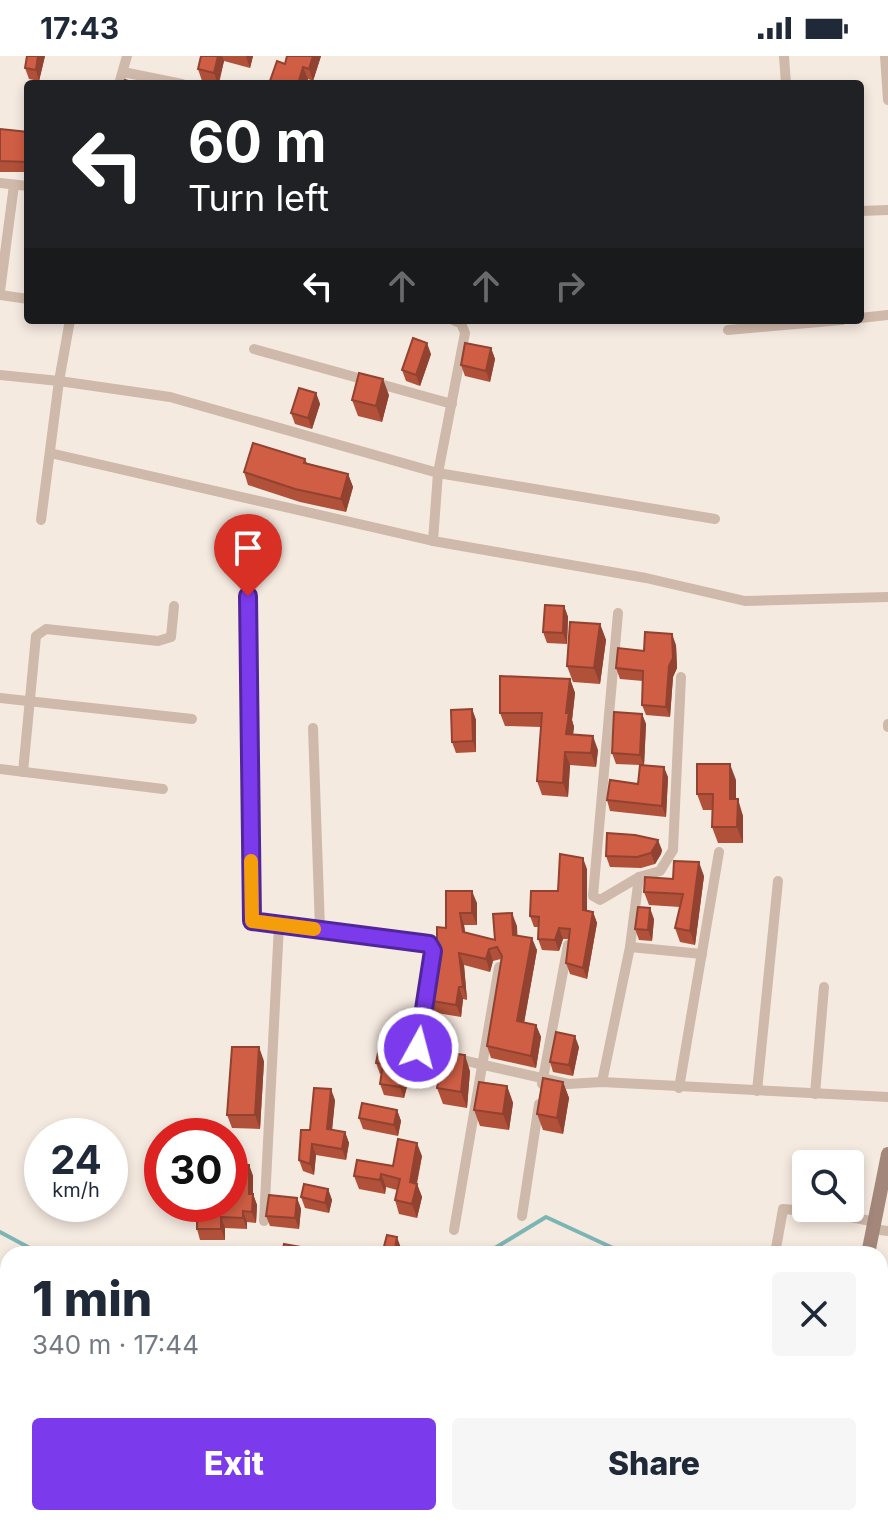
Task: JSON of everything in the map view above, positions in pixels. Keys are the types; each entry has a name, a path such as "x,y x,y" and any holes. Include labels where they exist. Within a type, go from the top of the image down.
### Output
{"street":[{"path":"120,80 127,56"},
{"path":"784,56 786,80"},
{"path":"885,56 888,100"},
{"path":"123,72 162,80"},
{"path":"0,183 24,186"},
{"path":"14,185 0,293 24,298"},
{"path":"864,211 888,210"},
{"path":"864,318 888,315"},
{"path":"41,520 69,324"},
{"path":"433,541 438,473 465,333 461,324"},
{"path":"728,330 796,324"},
{"path":"254,349 452,404"},
{"path":"0,375 59,381 196,403 438,473 715,519"},
{"path":"50,453 433,541 646,578 745,601 888,597"},
{"path":"248,596 252,921 429,944 433,951 418,1048 568,1084 602,1082 888,1097"},
{"path":"23,772 36,636 46,629 158,641 171,637 174,606"},
{"path":"618,613 593,896 600,900 639,877 660,871 673,850 681,677"},
{"path":"0,698 192,719"},
{"path":"313,728 320,929"},
{"path":"0,769 163,789"},
{"path":"679,1088 719,852"},
{"path":"602,1082 630,947 639,877"},
{"path":"757,1091 778,881"},
{"path":"264,1221 279,925"},
{"path":"522,1216 568,945"},
{"path":"630,947 702,954"},
{"path":"454,1230 499,967"},
{"path":"815,1094 824,987"},
{"path":"871,1246 879,1227 888,1154"},
{"path":"776,1246 783,1209 832,1213 879,1227"}],"building":[{"path":"27,56 38,56 36,70 25,68"},
{"path":"201,56 218,56 214,73 198,69"},
{"path":"287,56 313,56 309,69 303,67 299,80 270,80 277,61 285,64"},
{"path":"0,129 24,132 24,162 0,161"},
{"path":"413,338 427,343 416,375 402,370"},
{"path":"465,343 491,348 486,371 461,365"},
{"path":"359,373 383,379 376,406 352,400"},
{"path":"299,388 316,393 308,418 291,413"},
{"path":"253,443 305,459 304,463 348,474 341,499 295,489 244,472"},
{"path":"545,605 564,606 563,633 543,632"},
{"path":"570,622 600,624 594,668 567,666"},
{"path":"645,632 672,634 673,658 669,666 666,707 642,705 643,671 616,668 618,648 644,651"},
{"path":"500,676 570,679 566,734 593,736 591,753 565,752 563,783 537,781 542,713 500,713"},
{"path":"472,709 473,741 452,742 451,710"},
{"path":"614,712 642,714 640,755 612,753"},
{"path":"697,764 730,764 730,799 738,799 737,827 712,827 713,794 697,794"},
{"path":"640,765 664,767 662,806 607,800 610,780 638,784"},
{"path":"607,833 658,840 651,853 637,857 606,856"},
{"path":"560,854 583,858 583,910 593,912 583,968 566,963 570,929 559,928 555,940 538,939 539,917 530,916 531,891 558,891"},
{"path":"674,861 699,862 690,931 675,928 683,894 644,892 645,877 673,879"},
{"path":"446,891 472,891 472,913 460,913 463,932 495,940 493,914 512,913 513,935 532,938 517,1021 536,1025 531,1056 487,1046 502,956 497,947 489,949 486,959 459,953 463,987 459,987 456,1005 426,1000 437,947 437,927 446,928"},
{"path":"638,907 650,908 648,930 635,929"},
{"path":"556,1032 575,1036 569,1065 550,1062"},
{"path":"380,1043 410,1049 400,1087 380,1084 383,1064 376,1063"},
{"path":"232,1047 259,1047 255,1115 227,1115"},
{"path":"444,1052 465,1055 461,1092 437,1088"},
{"path":"543,1078 563,1082 557,1118 537,1114"},
{"path":"479,1082 507,1086 503,1114 474,1110"},
{"path":"314,1088 331,1089 327,1129 345,1132 342,1149 312,1144 310,1164 299,1160 301,1130 310,1130"},
{"path":"362,1103 397,1110 394,1125 359,1118"},
{"path":"398,1139 417,1143 410,1182 417,1184 412,1204 395,1200 400,1179 381,1174 380,1180 354,1176 357,1160 393,1166"},
{"path":"248,1165 249,1194 253,1194 252,1212 248,1212"},
{"path":"304,1184 328,1189 325,1203 301,1197"},
{"path":"269,1195 297,1198 295,1218 266,1216"},
{"path":"197,1222 221,1222 221,1229 197,1229"},
{"path":"387,1235 397,1237 395,1246 384,1246"}],"waterway":[{"path":"498,1246 546,1217 609,1246"},
{"path":"0,1232 26,1246"}],"slow traffic":[{"path":"251,861 252,921 314,929"}],"route":[{"path":"248,596 252,921 429,944 433,951 418,1048"}]}
